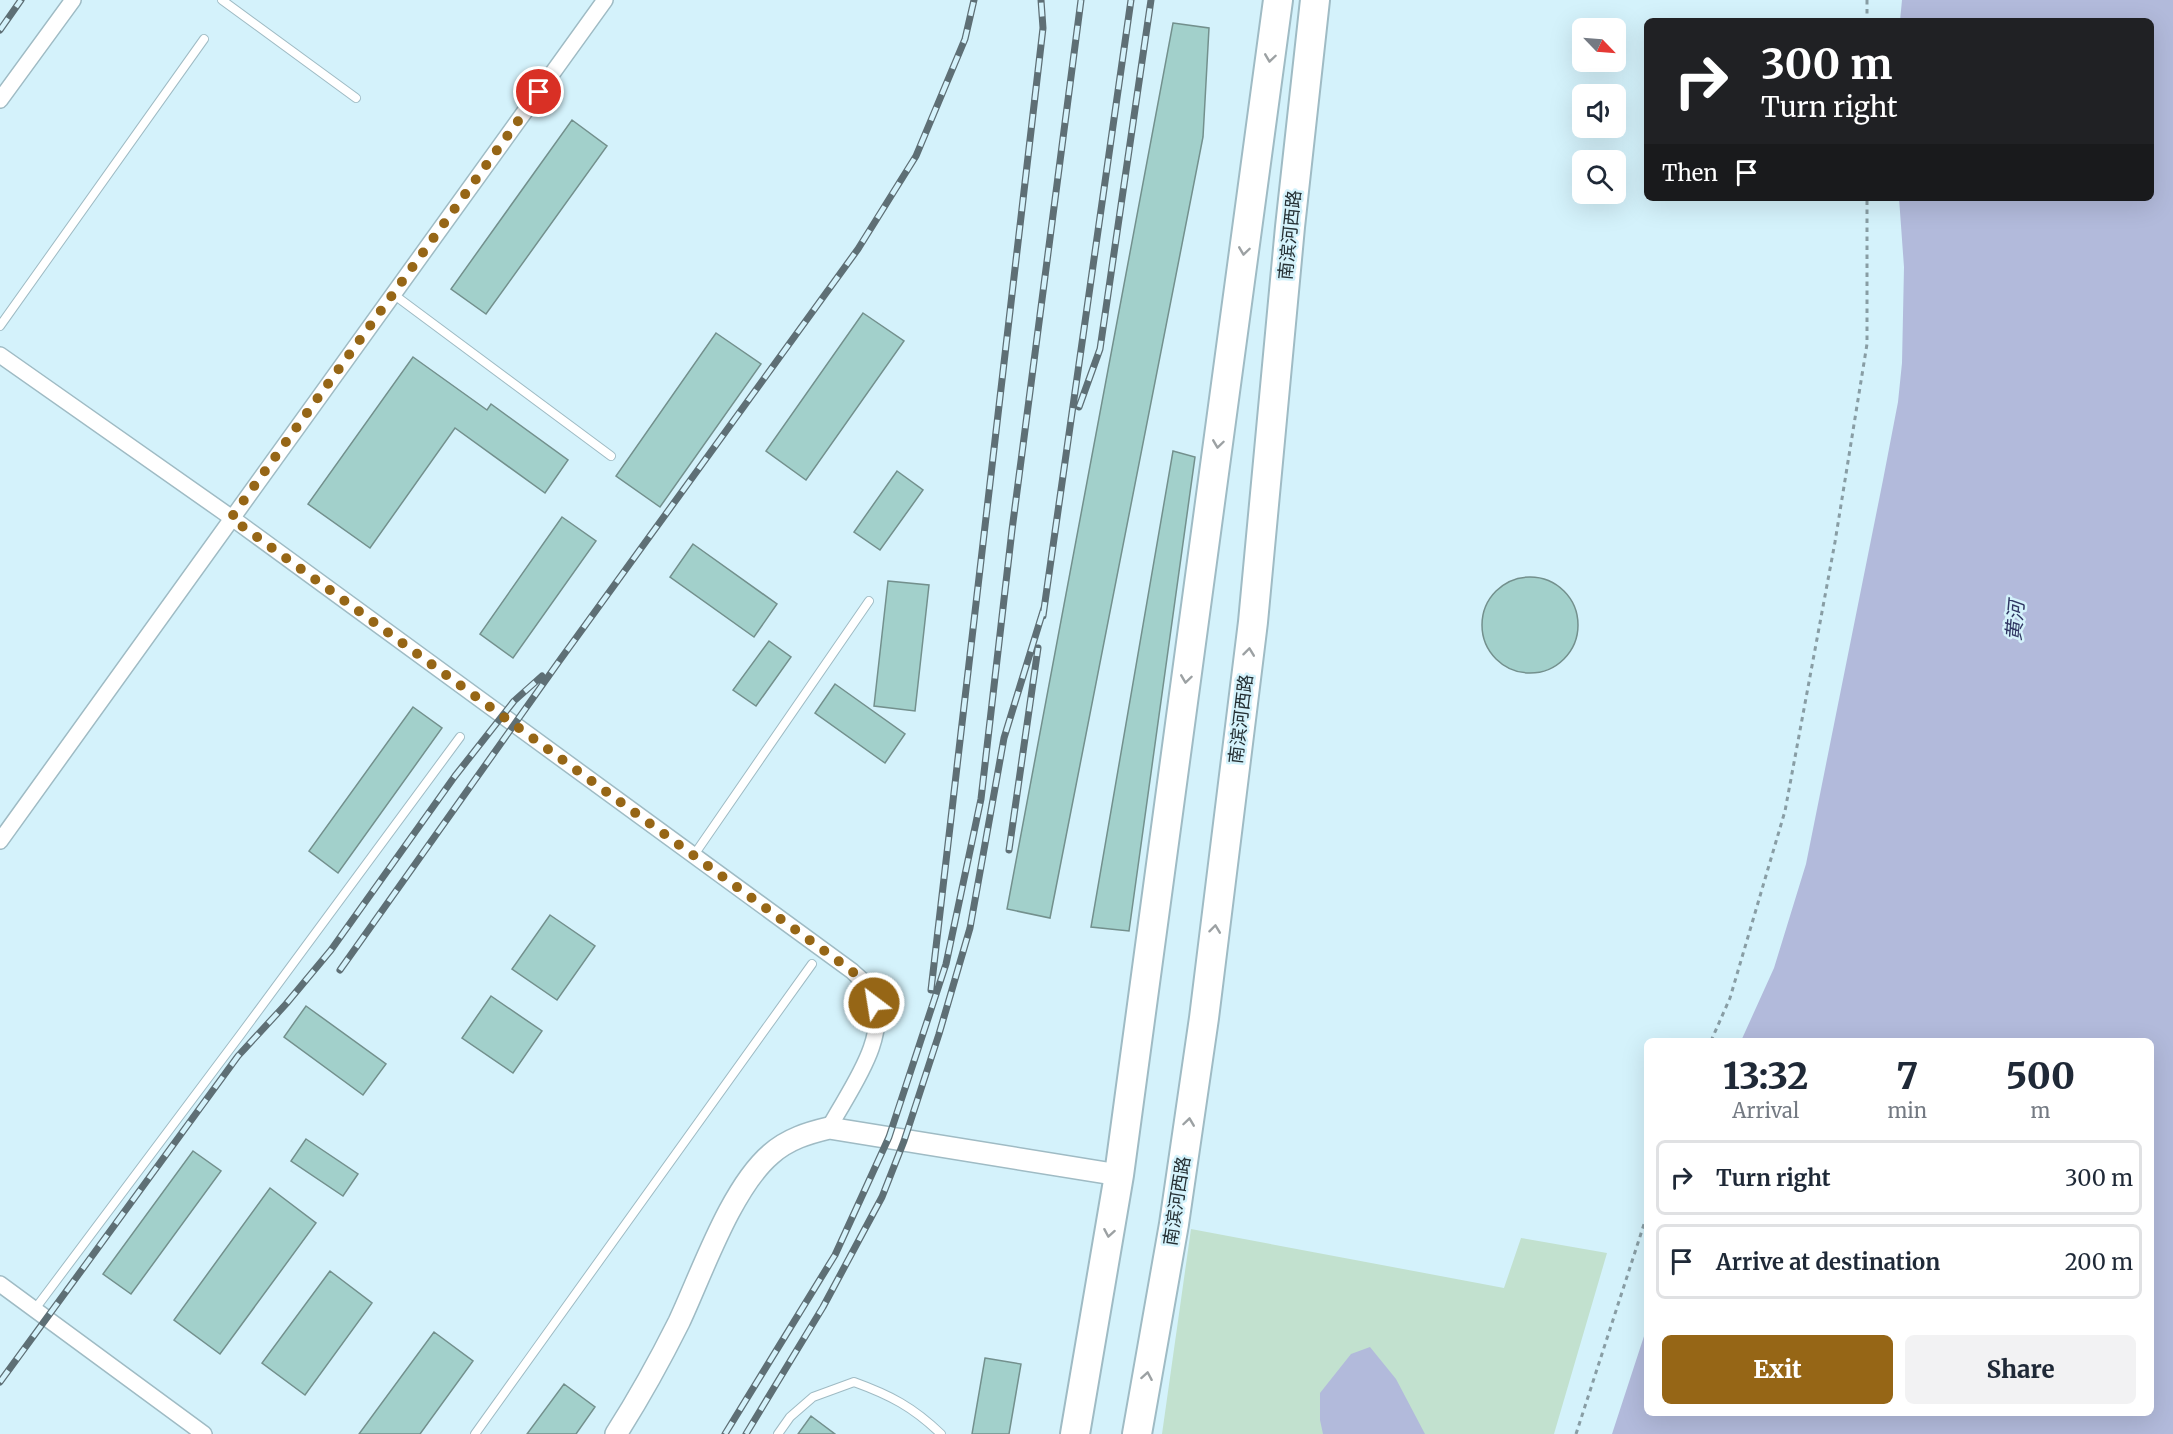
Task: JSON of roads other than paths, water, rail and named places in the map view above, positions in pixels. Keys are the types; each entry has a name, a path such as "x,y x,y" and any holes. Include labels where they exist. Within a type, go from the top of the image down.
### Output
{"highway":[{"path":"1075,1434 1119,1175 1278,0"},
{"name":"南滨河西路","path":"1137,1434 1174,1224 1213,948 1253,622 1290,227 1315,0"}],"street":[{"path":"0,100 73,0"},
{"path":"0,841 605,0"},
{"path":"0,355 231,518 852,971 871,991 877,1015 876,1036 866,1063 829,1128"},
{"path":"616,1434 650,1378 736,1199 771,1154 801,1135 829,1128 1119,1175"},
{"path":"0,1284 204,1434"}],"lane":[{"path":"222,0 356,98"},
{"path":"0,326 204,39"},
{"path":"393,294 611,456"},
{"path":"694,855 869,601"},
{"path":"35,1309 242,1034 460,737"},
{"path":"476,1434 812,964"},
{"path":"778,1434 790,1417 813,1397 854,1382 887,1394 925,1419 940,1434"}],"water":[{"name":"黄河","path":"1902,0 2173,0 2173,1434 1612,1434 1644,1336 1644,1416 2154,1416 2154,1038 1742,1038 1774,968 1806,864 1898,402 1902,363 1904,267 1899,201 2154,201 2154,18 1900,18"},
{"path":"1370,1347 1396,1379 1425,1434 1323,1434 1320,1420 1320,1393 1351,1354"}],"railway":[{"path":"0,30 21,0"},
{"path":"340,970 560,660 858,249 916,156 965,39 974,0"},
{"path":"931,990 1043,28 1041,0"},
{"path":"725,1434 835,1255 889,1137 946,964 981,799 1012,530 1081,0"},
{"path":"1043,616 1131,0"},
{"path":"1079,407 1100,349 1151,0"},
{"path":"746,1434 823,1307 882,1197 904,1141 970,928 1004,738 1044,608"},
{"path":"1009,850 1038,648"},
{"path":"0,1382 238,1056 331,950 455,776 514,701 542,676"}]}
